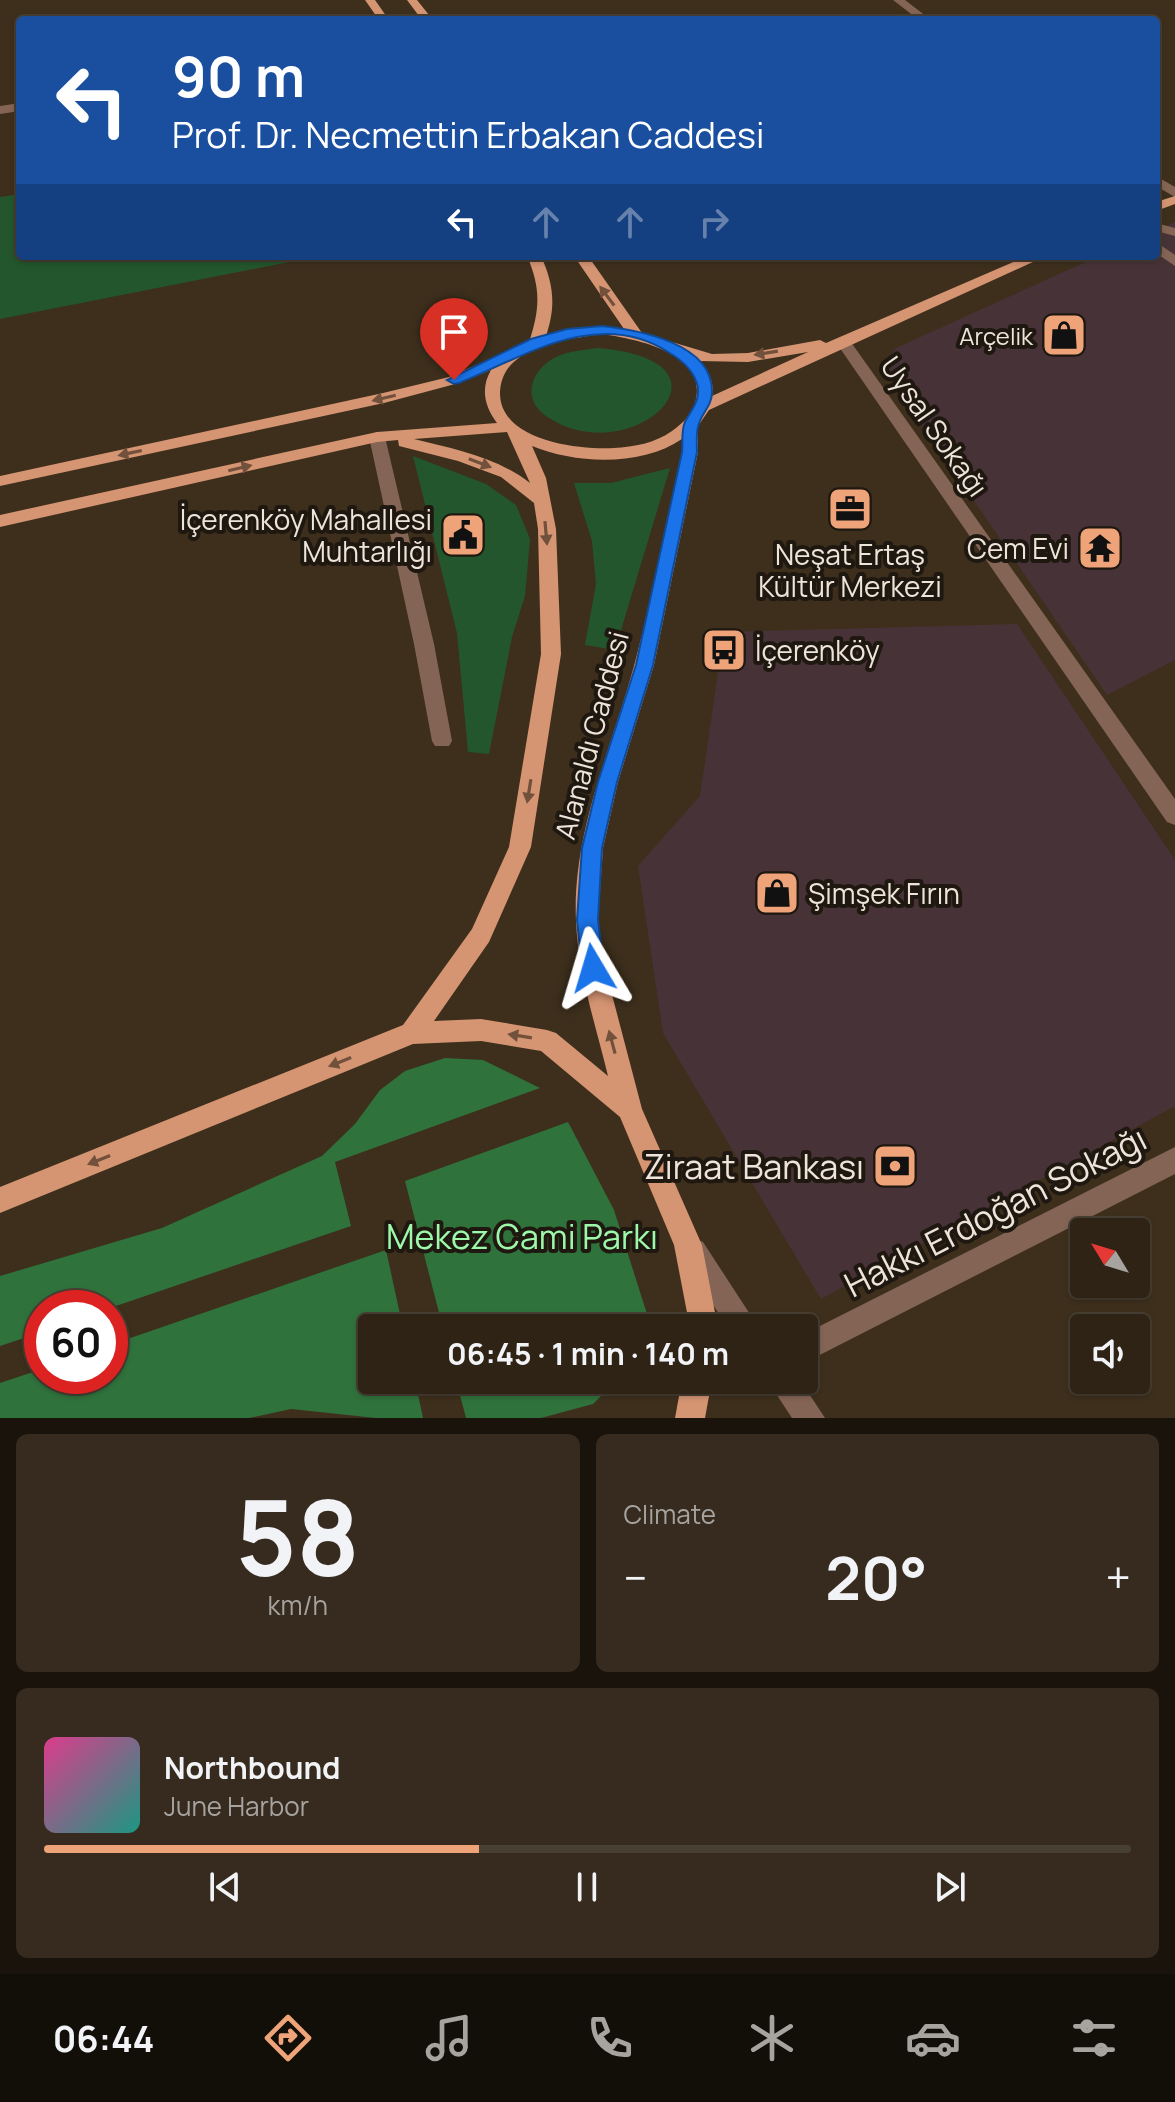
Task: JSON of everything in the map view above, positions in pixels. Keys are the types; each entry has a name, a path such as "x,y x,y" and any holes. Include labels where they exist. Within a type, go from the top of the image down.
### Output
{"main road":[{"path":"412,0 425,16"},
{"path":"536,260 548,289 548,309 536,342"},
{"path":"584,260 635,334"},
{"path":"511,357 497,374 491,394 499,415 514,430 542,446 573,453 608,455 640,450 669,440 696,416 843,341 1030,260"},
{"path":"0,481 454,380 511,357 536,342 567,333 602,330 635,334 690,356 728,359 843,341"},
{"path":"666,344 686,357 700,373 705,390 696,416"},
{"name":"Alanaldı Caddesi","path":"696,416 644,665 608,782 592,848 587,920 593,968 629,1109 688,1245 701,1314"},
{"path":"0,521 377,437 514,430"},
{"name":"Alanaldı Caddesi","path":"412,1033 481,935 520,847 551,654 547,529 538,478 514,430"},
{"path":"377,437 422,445 507,473 542,501"},
{"name":"Alanaldı Caddesi","path":"0,1200 412,1033 481,1030 547,1041 629,1109"},
{"path":"690,1418 694,1394"}],"street":[{"path":"898,0 920,16"},
{"name":"Uysal Sokağı","path":"843,341 1175,816"},
{"path":"377,437 424,644 442,741"},
{"name":"Hakkı Erdoğan Sokağı","path":"818,1342 1175,1160"},
{"name":"Alanaldı Caddesi","path":"688,1245 735,1314"},
{"path":"792,1394 810,1418"}],"shaded area":[{"path":"1175,222 1175,660 1107,695 886,372 886,360 896,348 1090,260 1160,260 1160,229"},
{"path":"1017,624 1175,860 1175,1106 821,1299 663,1033 638,866 700,796 724,632"}],"green space":[{"path":"16,195 16,260 300,260 0,319 0,197"},
{"path":"597,348 642,357 666,372 671,390 662,408 642,423 614,432 582,431 549,418 540,411 534,403 532,386 540,370 561,355"},
{"path":"413,456 486,484 516,505 530,539 525,596 512,637 489,754 468,752 457,633"},
{"path":"670,468 615,650 585,645 596,584 592,541 574,483 611,483"},
{"name":"Mekez Cami Parkı","path":"445,1058 483,1060 540,1088 335,1162 351,1226 128,1302 128,1290 24,1290 24,1338 0,1346 0,1276 162,1228 322,1156 355,1124 380,1090 405,1071"},
{"name":"Mekez Cami Parkı","path":"568,1122 614,1210 647,1314 439,1314 405,1181"},
{"name":"Mekez Cami Parkı","path":"386,1250 400,1314 358,1314 358,1394 418,1394 423,1418 376,1418 291,1409 249,1418 0,1418 0,1383 24,1375 24,1394 128,1394 128,1339"},
{"path":"460,1394 603,1394 593,1404 541,1418 466,1418"}],"place":[{"name":"Arçelik","path":"1064,335"},
{"name":"Neşat Ertaş Kültür Merkezi","path":"850,509"},
{"name":"İçerenköy Mahallesi Muhtarlığı","path":"463,535"},
{"name":"Cem Evi","path":"1100,548"},
{"name":"İçerenköy","path":"724,650"},
{"name":"Şimşek Fırın","path":"777,893"},
{"name":"Ziraat Bankası","path":"895,1166"}],"route":[{"path":"454,380 511,357 536,342 567,333 602,330 635,334 666,344 686,357 700,373 705,390 702,407 690,424 690,452 644,665 608,782 592,848 587,920 593,968"}]}
